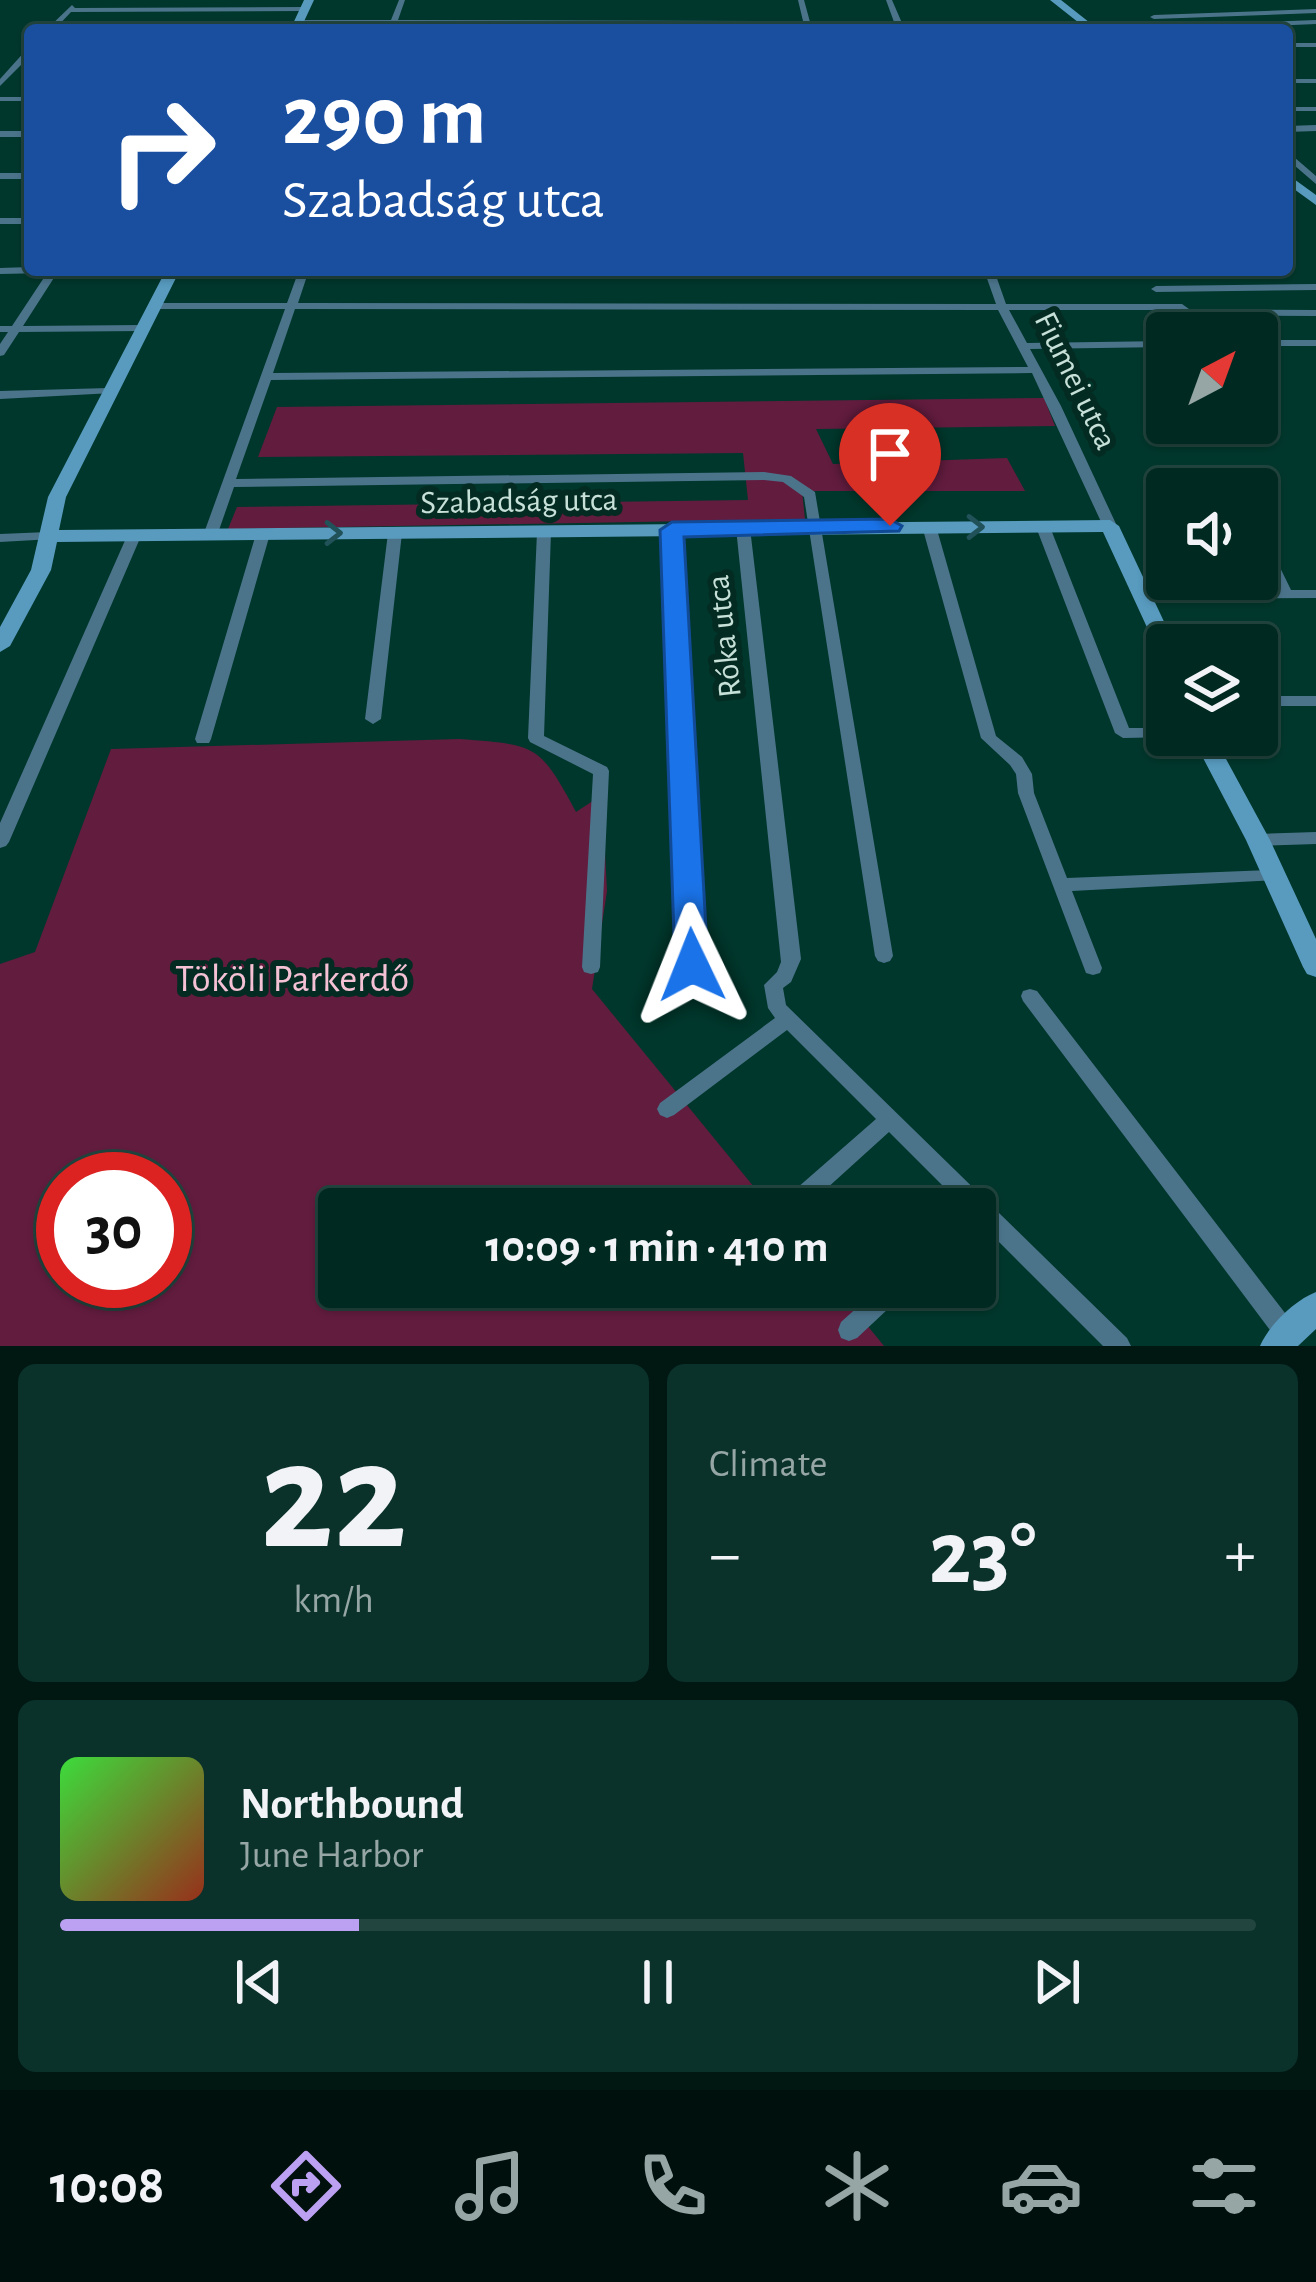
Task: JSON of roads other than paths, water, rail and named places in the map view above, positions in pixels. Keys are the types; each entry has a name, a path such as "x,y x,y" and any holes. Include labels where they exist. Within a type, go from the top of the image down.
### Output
{"street":[{"path":"56,24 78,0"},
{"path":"801,0 807,24"},
{"path":"1054,0 1086,24"},
{"path":"1141,0 1160,24"},
{"path":"69,10 307,4"},
{"path":"1154,17 1316,11"},
{"path":"1273,24 1316,22"},
{"path":"0,84 24,58"},
{"path":"0,67 24,66"},
{"path":"1293,160 1316,181"},
{"path":"0,352 50,276"},
{"path":"0,646 41,570 57,497 170,276"},
{"path":"211,533 302,276"},
{"name":"Fiumei utca","path":"991,276 1157,624"},
{"path":"1156,289 1316,287"},
{"path":"157,306 1182,307 1186,312 1316,313"},
{"path":"0,328 143,328"},
{"path":"1278,343 1316,343"},
{"path":"1021,346 1146,344"},
{"path":"265,377 1034,370"},
{"path":"0,395 109,392"},
{"path":"232,483 764,476 803,486 810,495 884,956"},
{"name":"Szabadság utca","path":"0,538 813,525 1110,526"},
{"path":"929,526 989,738 1024,774 1026,793 1094,968"},
{"path":"1043,527 1123,733 1146,733"},
{"name":"Róka utca","path":"743,529 789,958 772,995 786,1021"},
{"path":"672,530 692,965"},
{"path":"544,532 536,738 601,771 591,967"},
{"path":"373,719 395,533"},
{"path":"203,739 263,534"},
{"path":"0,842 134,536"},
{"path":"1278,577 1286,593"},
{"path":"1145,595 1316,593"},
{"path":"1278,701 1316,701"},
{"path":"1213,756 1316,967"},
{"path":"1258,840 1316,838"},
{"path":"1064,885 1270,876"},
{"path":"1030,996 1286,1342 1316,1307"},
{"path":"667,1109 786,1021 953,1188"},
{"path":"812,1188 888,1120"},
{"path":"996,1231 1119,1346"},
{"path":"849,1330 873,1308"}],"park label":[{"name":"Tököli Parkerdő","path":"292,979"}]}
